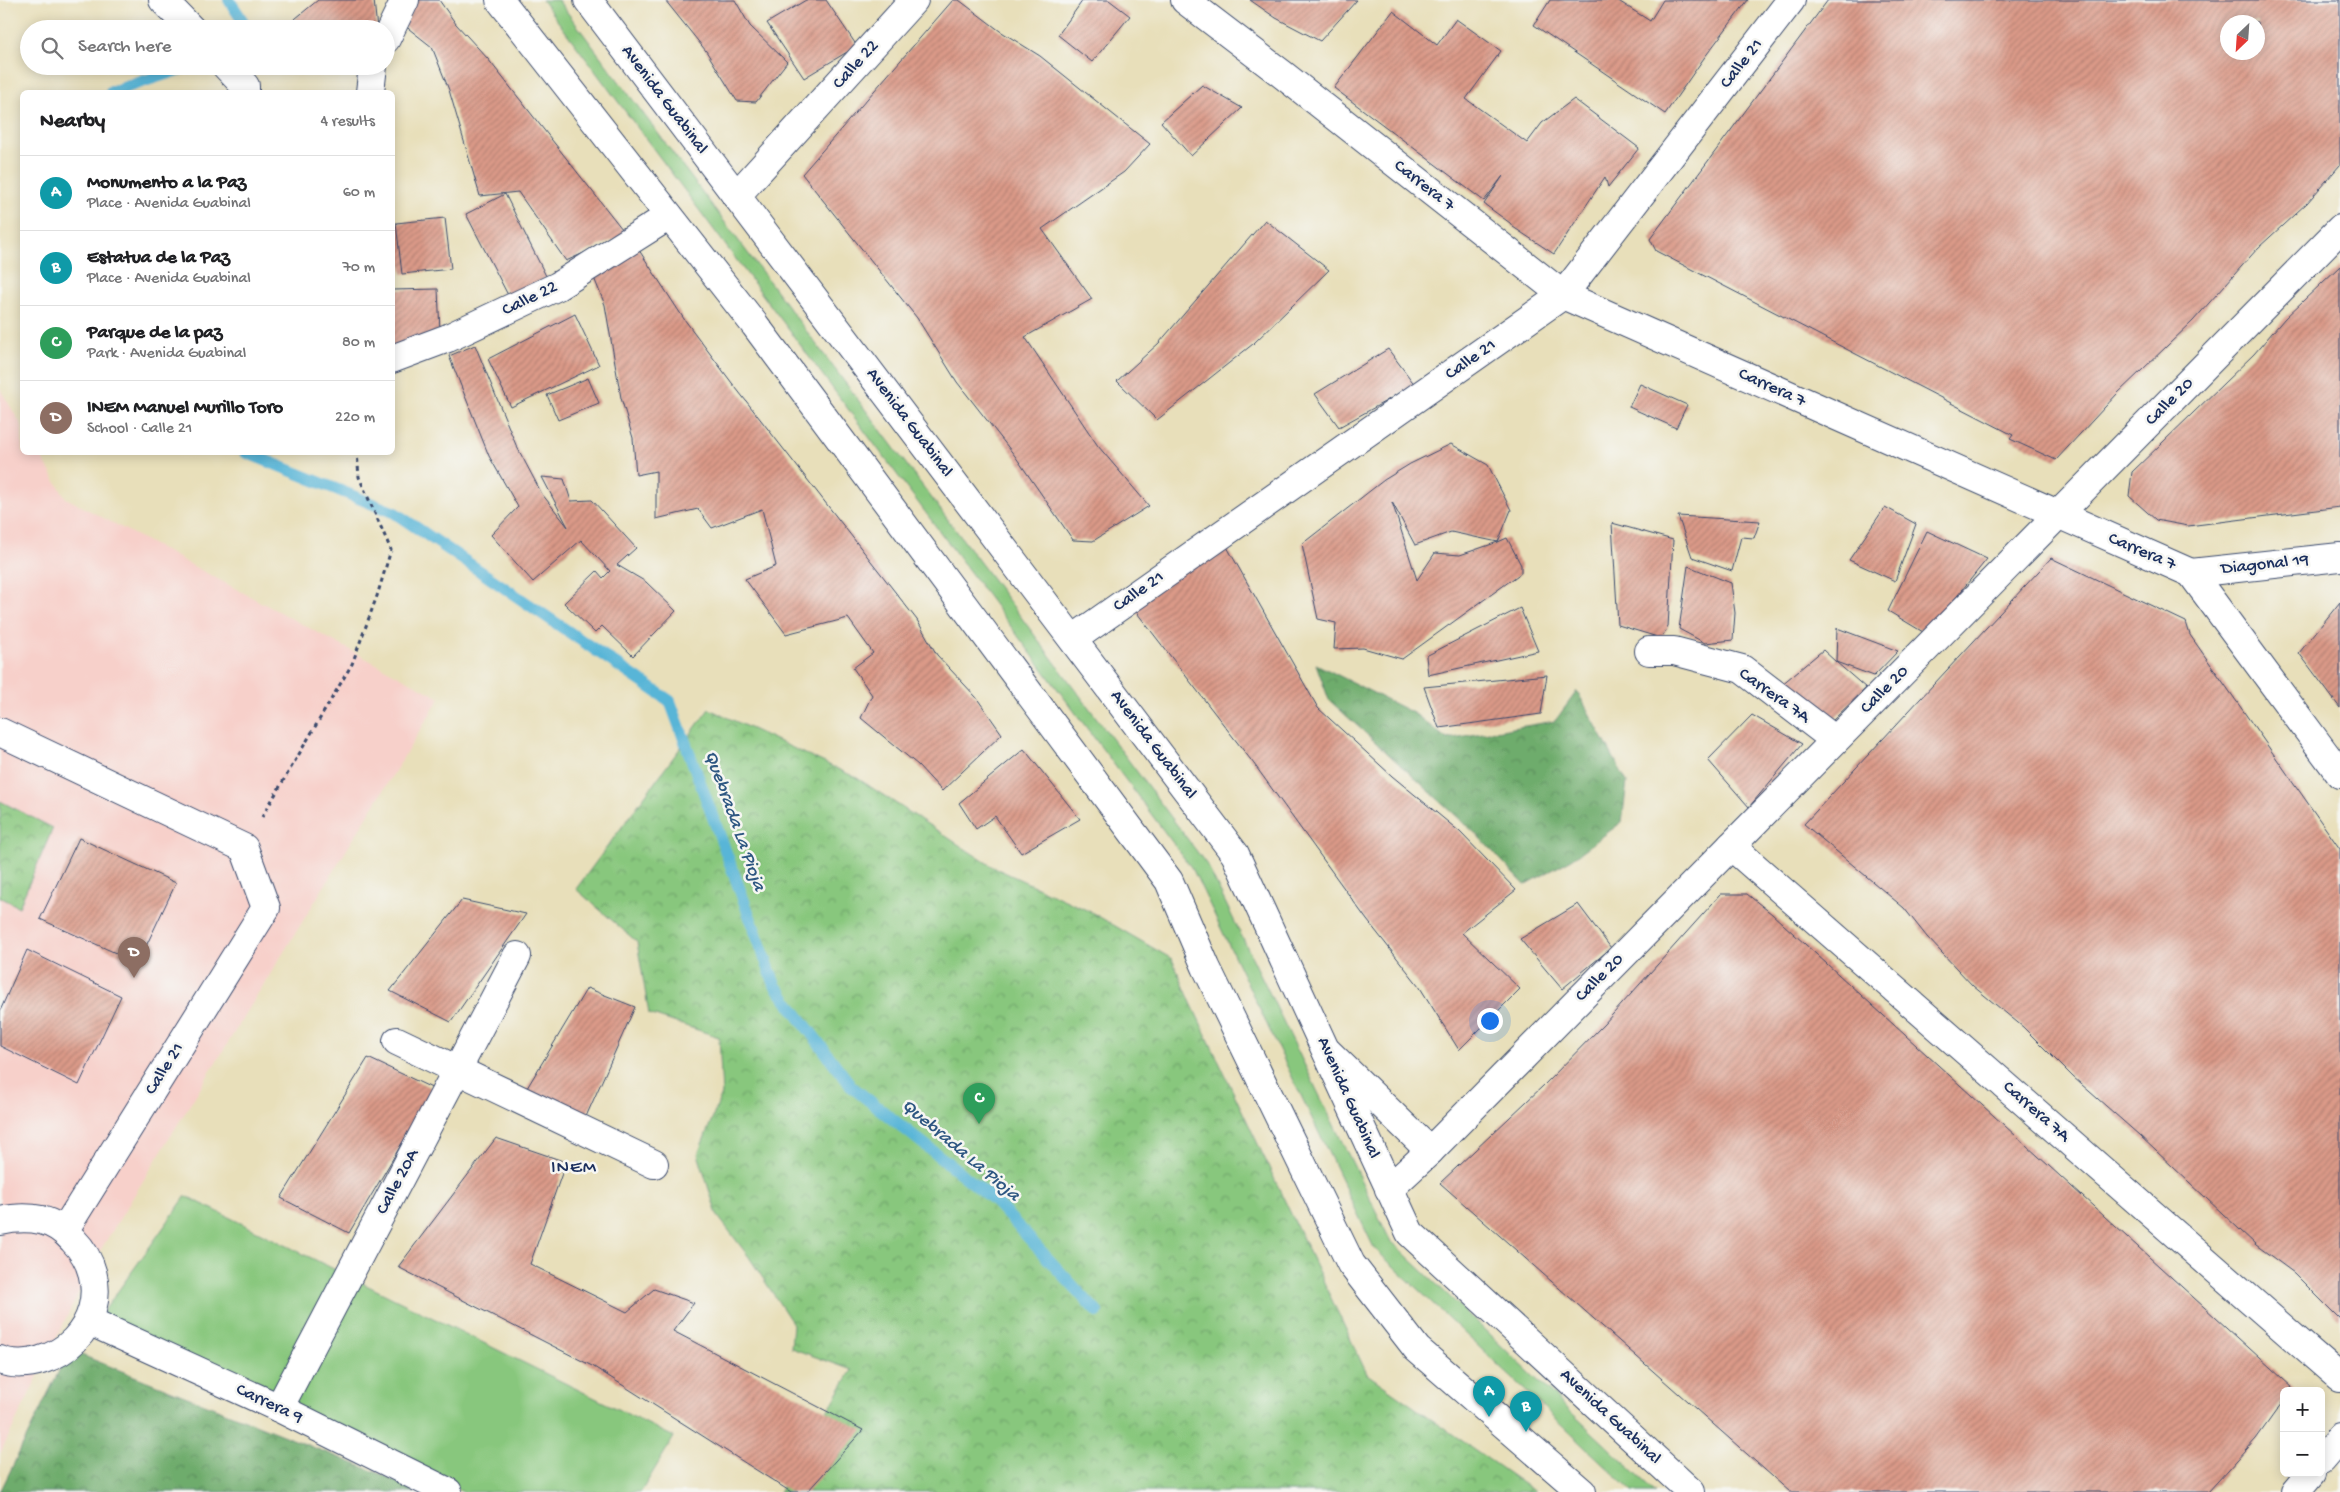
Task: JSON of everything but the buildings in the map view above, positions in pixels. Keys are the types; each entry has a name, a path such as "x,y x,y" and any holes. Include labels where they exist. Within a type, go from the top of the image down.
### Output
{"street":[{"path":"163,0 182,20"},
{"path":"395,20 405,0"},
{"path":"500,0 664,219 755,325 1169,881 1206,967 1351,1264 1417,1349 1582,1492"},
{"name":"Avenida Guabinal","path":"588,0 1235,854 1410,1232 1691,1492"},
{"name":"Calle 22","path":"736,196 914,0"},
{"name":"Carrera 7","path":"1184,0 1282,74 1563,295 2057,516 2191,573 2340,774"},
{"name":"Calle 21","path":"1073,639 1563,295 1792,0"},
{"path":"370,90 372,75"},
{"name":"Calle 22","path":"395,357 448,338 558,286 664,219"},
{"name":"Calle 20","path":"1389,1189 1430,1151 2340,230"},
{"name":"Diagonal 19","path":"2191,573 2340,557"},
{"name":"Carrera 7A","path":"1649,651 1674,651 1742,670 1835,740"},
{"path":"0,732 244,848"},
{"name":"Carrera 7A","path":"1731,846 2340,1378"},
{"name":"Calle 21","path":"64,1231 266,908 244,848"},
{"name":"Calle 20A","path":"279,1408 516,956"},
{"path":"397,1041 458,1068 654,1164"},
{"path":"1328,1052 1430,1151"},
{"path":"0,1221 20,1217 43,1220 64,1231 82,1249 93,1272 95,1296 89,1321 75,1341 55,1356 31,1364 0,1360"},
{"name":"Carrera 9","path":"89,1321 279,1408 448,1492"},
{"path":"2325,1455 2340,1438"},
{"path":"2295,1492 2308,1477"}],"path":[{"path":"244,848 352,664 377,596 391,550 359,477 356,455"}],"shaded area":[{"path":"0,389 20,423 20,455 40,455 66,498 440,698 95,1259 0,1454"}],"green space":[{"path":"542,0 558,0 1207,865 1390,1240 1655,1492 1633,1492 1374,1248 1193,870"},
{"path":"1316,664 1415,714 1447,739 1555,721 1577,691 1627,782 1622,822 1572,859 1525,885 1475,833 1329,700"},
{"path":"709,709 857,778 993,867 1091,912 1172,959 1191,1003 1367,1374 1535,1492 779,1492 852,1370 791,1348 793,1324 749,1257 717,1215 698,1154 722,1094 719,1037 649,1014 637,942 576,889"},
{"path":"0,801 53,828 19,907 0,897"},
{"path":"186,1196 674,1437 641,1492 463,1492 93,1326"},
{"path":"69,1350 383,1475 415,1492 0,1492"}],"waterway":[{"name":"Quebrada La Pioja","path":"229,0 242,20"},
{"name":"Quebrada La Pioja","path":"117,90 163,75"},
{"name":"Quebrada La Pioja","path":"252,455 395,513 670,701 775,985 852,1087 992,1198 1097,1312"}],"place":[{"name":"INEM Manuel Murillo Toro","path":"134,978"},
{"name":"Parque de la paz","path":"979,1124"},
{"name":"Monumento a la Paz","path":"1489,1417"},
{"name":"Estatua de la Paz","path":"1526,1432"}],"district":[{"name":"INEM","path":"574,1168"}]}
